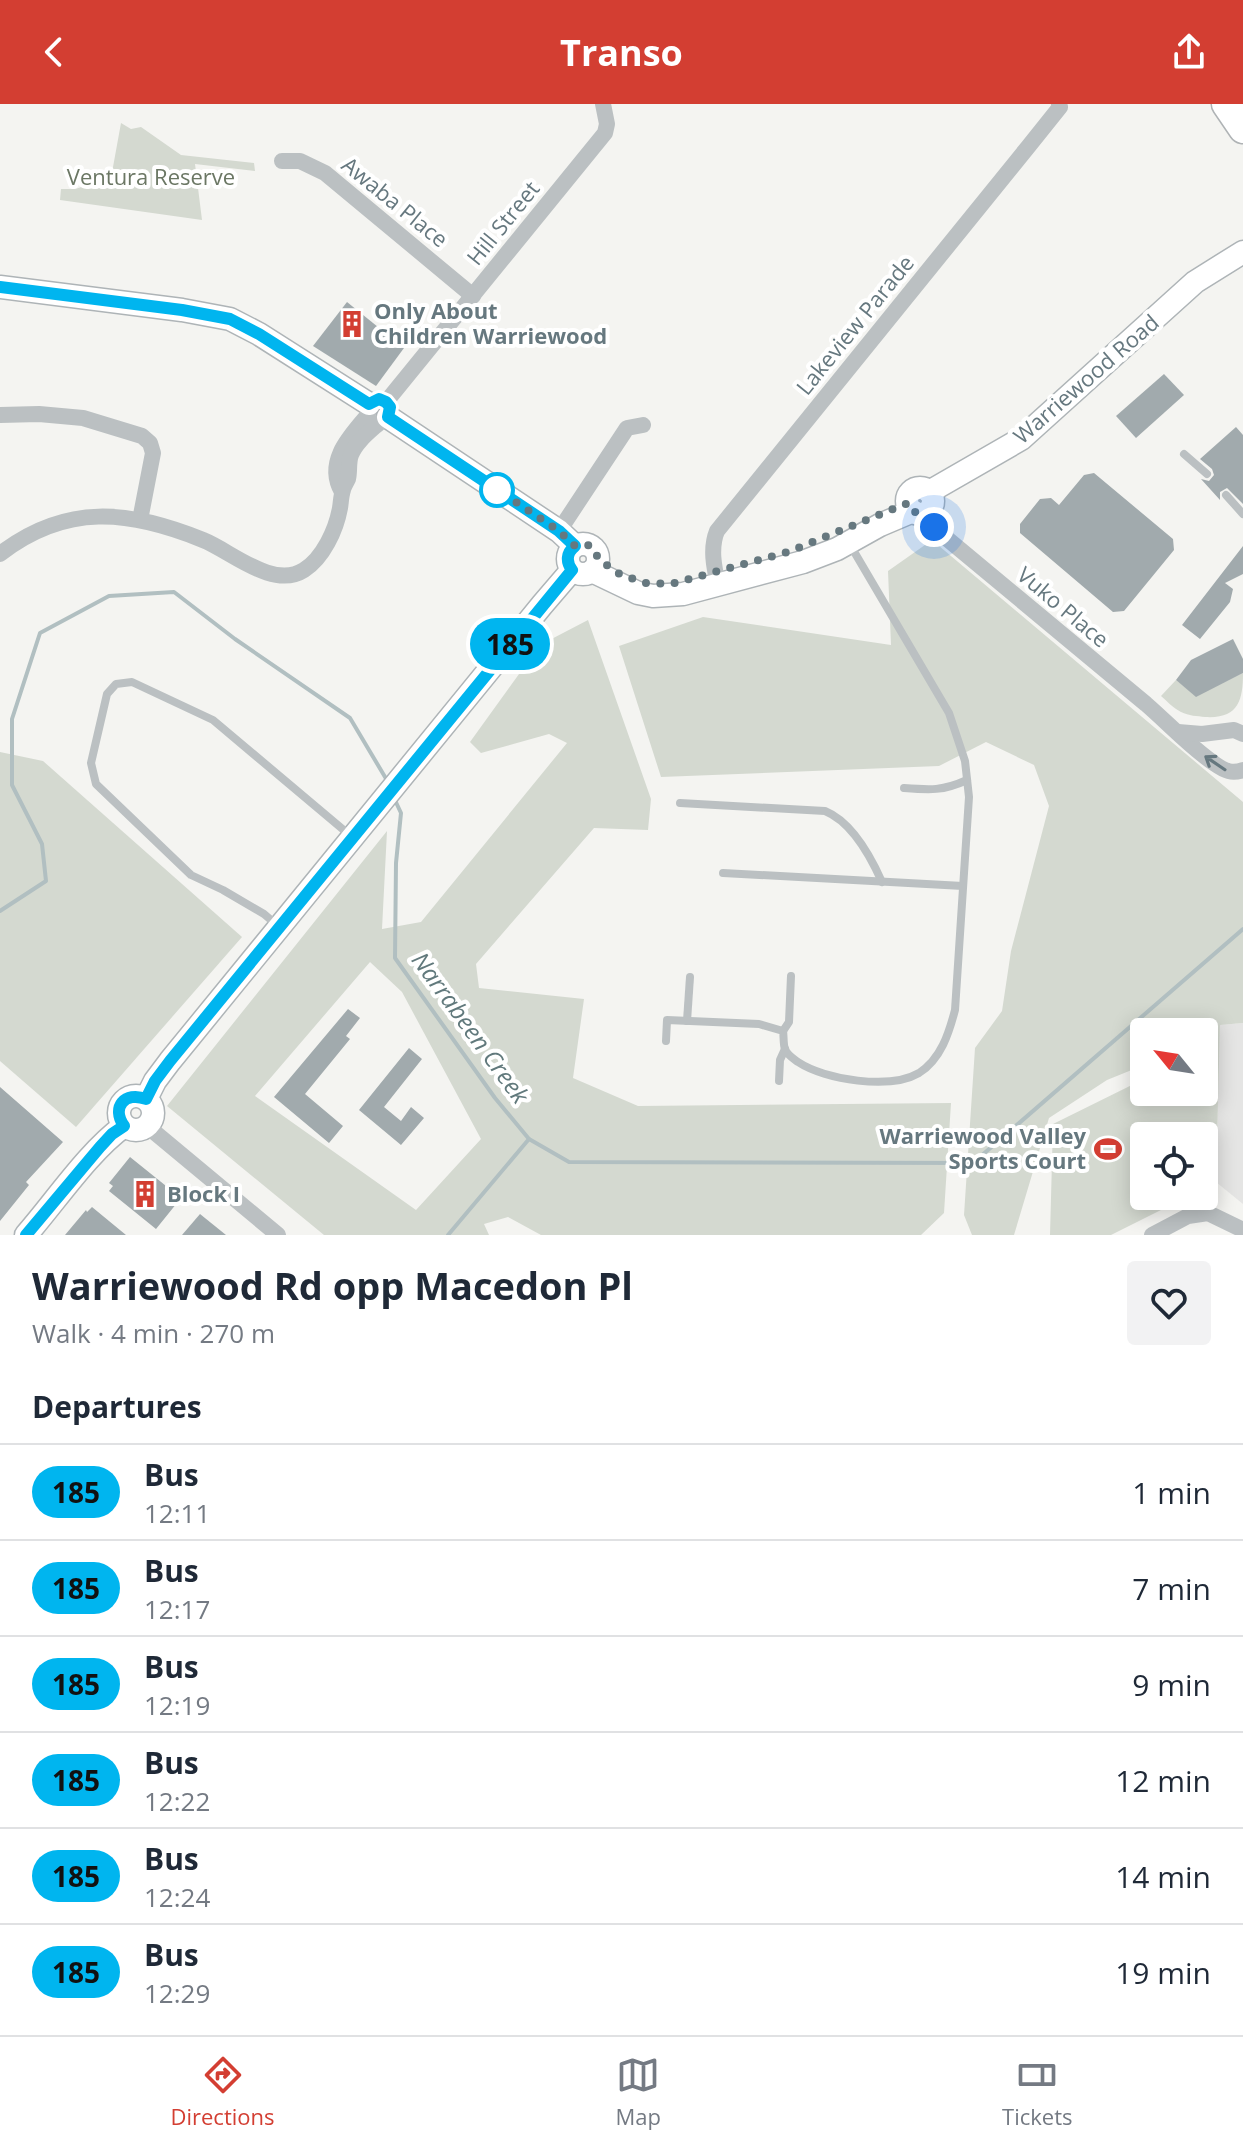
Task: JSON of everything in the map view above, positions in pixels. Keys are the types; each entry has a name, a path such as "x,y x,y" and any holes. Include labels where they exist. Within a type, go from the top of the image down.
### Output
{"highway":[{"path":"1226,104 1243,129"}],"street":[{"name":"Hill Street","path":"140,520 205,541 266,573 287,576 304,570 319,556 338,518 342,492 336,482 337,459 345,442 378,412 605,133 607,124 603,104"},
{"name":"Lakeview Parade","path":"717,578 714,538 724,521 1028,147 1060,107 1059,104"},
{"name":"Awaba Place","path":"282,161 300,161 325,173 473,296"},
{"name":"Warriewood Road","path":"1195,282 1203,266 1243,240"},
{"name":"Warriewood Road","path":"587,567 646,583 671,584 803,562 848,543 919,505 1021,439 1195,282 1243,252"},
{"path":"0,287 230,319 259,334 567,538 571,549 568,562 587,567 408,769 170,1061 146,1099"},
{"path":"0,415 39,414 83,418 142,436 150,443 153,453 140,520 98,515 71,519 48,526 0,554"},
{"path":"567,538 627,428 643,425"},
{"name":"Warriewood Road","path":"717,578 919,505"},
{"name":"Vuko Place","path":"919,505 930,524 939,532 1190,745 1221,768 1235,773 1243,770"},
{"path":"1178,732 1202,734 1234,730 1243,734"},
{"path":"129,1097 146,1099 153,1116 147,1126 138,1131 124,1126 118,1116 121,1105 129,1097"},
{"path":"26,1235 112,1134 124,1126"},
{"path":"147,1126 278,1235"},
{"path":"1152,1235 1188,1216 1208,1213 1243,1230"}],"lane":[{"path":"1184,454 1207,474"},
{"path":"1226,495 1243,514"},
{"path":"791,976 789,1022 783,1031 785,1049 790,1056 822,1074 846,1080 906,1078 921,1072 939,1053 949,1034 955,1010 969,797 965,761 949,713 848,543"},
{"path":"278,927 264,914 191,875 96,784 91,763 107,694 116,684 132,682 213,720 352,837"},
{"path":"904,788 938,790 967,780"},
{"path":"680,803 825,811 845,822 875,866 882,882"},
{"path":"723,873 963,886"},
{"path":"687,1021 690,977"},
{"path":"666,1041 667,1020 759,1024 783,1031"},
{"path":"779,1081 780,1060 785,1049"}],"shaded area":[{"path":"1243,1023 1243,1204 1218,1184 1220,1025"}],"green space":[{"name":"Ventura Reserve","path":"121,123 131,129 141,127 181,155 254,163 255,171 195,164 202,220 60,200 61,189 75,189 111,178"},
{"path":"932,540 1243,802 1243,1023 1220,1025 1218,1104 1218,1018 1130,1018 1130,1071 1107,1080 1049,1118 1014,1235 972,1235 964,1215 975,1048 1002,1011 1011,951 1049,806 1034,765 986,742 939,766 661,777 619,646 703,617 891,645 888,571"},
{"path":"588,620 651,799 648,830 594,828 476,964 479,988 584,999 573,1078 638,1106 951,1103 944,1213 921,1235 541,1235 508,1217 484,1224 489,1235 324,1235 167,1106 387,831 382,929 421,922 567,743 549,734 481,753 470,742 540,645","holes":["370,962 402,992 481,1139 416,1210 255,1096"]},
{"path":"1243,673 1240,700 1225,715 1205,717 1187,714 1175,709 1161,696 1176,680 1196,696"},
{"path":"0,752 43,761 242,937 76,1127 0,1061"},
{"path":"1130,1086 1130,1106 1218,1106 1218,1122 1130,1122 1130,1210 1161,1210 1111,1235 1050,1235 1053,1124"}],"building":[{"name":"Only About Children Warriewood","path":"347,302 404,348 376,386 313,346"},
{"path":"1164,374 1184,395 1136,438 1116,416"},
{"path":"1236,427 1243,435 1243,504 1227,488 1220,492 1220,500 1201,479 1209,481 1214,475 1212,469 1200,459"},
{"path":"1094,473 1173,539 1174,550 1124,611 1113,612 1020,533 1020,524 1040,499 1051,498 1059,505 1084,475"},
{"path":"1243,546 1243,574 1225,583 1233,589 1230,602 1200,639 1182,625"},
{"path":"1233,639 1243,659 1243,673 1196,697 1176,680 1191,660"},
{"path":"348,1009 360,1018 346,1036 350,1039 305,1094 343,1126 329,1143 274,1097"},
{"path":"409,1048 422,1059 384,1107 401,1121 411,1107 424,1118 401,1145 359,1110"},
{"path":"0,1087 63,1142 26,1182 29,1185 0,1221"},
{"name":"Block I","path":"130,1157 181,1198 156,1229 109,1191 113,1186 109,1183"},
{"path":"92,1207 126,1235 65,1235"},
{"path":"200,1214 226,1235 182,1235"}],"waterway":[{"name":"Narrabeen Creek","path":"0,911 46,881 42,844 12,785 12,719 40,633 109,596 174,592 235,639 350,718 388,782"},
{"name":"Narrabeen Creek","path":"394,798 401,813 396,863 395,958 495,1098 529,1139 569,1162 973,1163 1243,929"},
{"path":"448,1235 529,1139"}],"bus line":[{"name":"185","path":"0,287 182,310 220,316 244,325 369,404 379,399 386,402 390,407 388,417 559,531 575,546 568,558 572,570 170,1061 146,1099 135,1096 124,1100 118,1116 124,1126 100,1147 26,1235"}],"place":[{"name":"Only About Children Warriewood","path":"352,324"},
{"name":"Warriewood Valley Sports Court","path":"1108,1149"},
{"name":"Block I","path":"145,1194"}],"route":[{"path":"497,490 489,484 559,531 575,546 588,545 595,550 598,559 621,575 646,583 671,584 752,563 823,539 908,503 914,512 925,513 934,527"}]}
